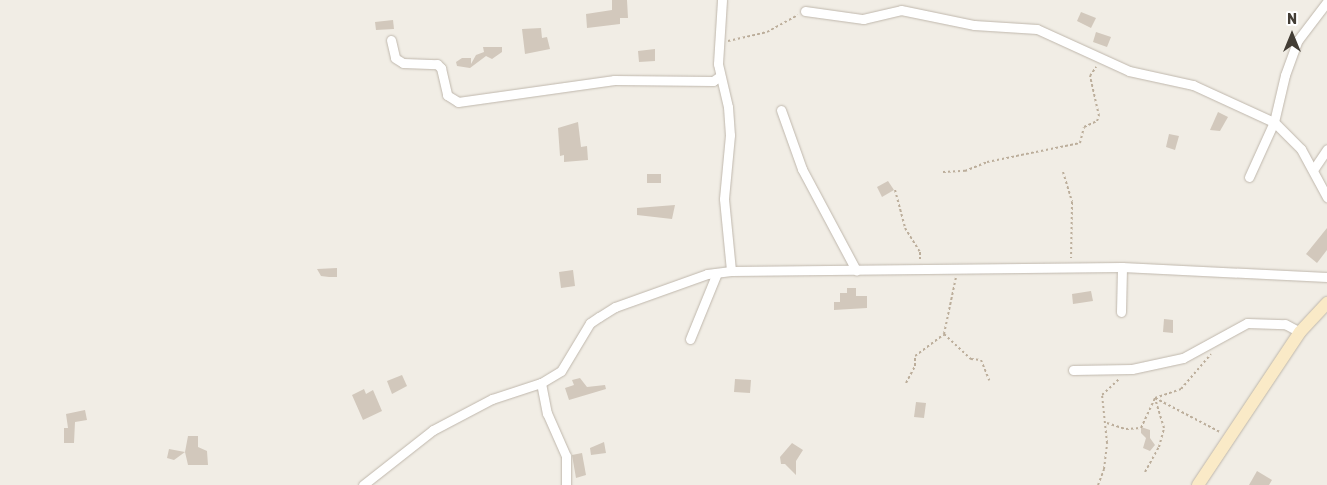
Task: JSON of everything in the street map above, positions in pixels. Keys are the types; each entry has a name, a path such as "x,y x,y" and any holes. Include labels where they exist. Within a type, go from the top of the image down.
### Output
{"main road":[{"path":"1198,485 1300,332 1327,304"}],"street":[{"path":"722,0 718,41 719,77 729,117 724,199 730,271"},
{"path":"1249,177 1274,122 1285,75 1298,40 1327,2"},
{"path":"805,11 863,19 901,10 974,24 1037,28 1129,71 1193,85 1274,122 1301,149 1327,197"},
{"path":"391,40 395,58 403,63 430,63 441,68 447,96 458,102 614,80 713,81 719,77"},
{"path":"781,110 802,169 856,270"},
{"path":"1313,170 1327,150"},
{"path":"1121,312 1122,266"},
{"path":"363,485 432,430 492,399 541,383 561,371 590,323 599,317 676,284 717,273 730,271 958,270 1122,266 1327,277"},
{"path":"690,339 717,273"},
{"path":"1073,370 1132,368 1183,358 1247,323 1285,324 1300,332"},
{"path":"541,383 547,413 566,456 566,485"}],"path":[{"path":"718,41 739,40 767,32 805,11"},
{"path":"943,172 965,171 987,162 1080,142 1084,127 1099,116 1090,76 1096,67 1095,56"},
{"path":"1063,172 1072,202 1071,268"},
{"path":"895,190 905,228 920,252 921,270"},
{"path":"906,383 915,366 915,356 944,334 958,270"},
{"path":"944,334 971,359 981,360 989,380"},
{"path":"1107,423 1126,429 1141,428 1155,398 1181,389 1211,356 1210,344"},
{"path":"1098,485 1104,469 1107,423 1102,395 1132,368"},
{"path":"1155,398 1230,438"},
{"path":"1145,472 1159,447 1164,428 1155,398"}],"building":[{"path":"612,0 627,0 628,18 620,18 620,24 587,28 586,14 612,10"},
{"path":"1081,12 1096,18 1091,28 1077,21"},
{"path":"393,20 394,29 376,30 375,22"},
{"path":"541,28 542,38 547,37 550,49 525,54 522,29"},
{"path":"1096,32 1111,37 1107,47 1093,42"},
{"path":"483,47 502,47 502,52 492,59 486,56 470,68 457,66 456,62 462,58 471,58 471,64 476,55 484,52"},
{"path":"655,49 655,61 639,62 638,51"},
{"path":"1218,112 1228,117 1220,131 1210,130"},
{"path":"578,122 581,147 587,146 588,160 564,162 564,155 560,156 558,128"},
{"path":"1169,134 1179,136 1175,150 1166,147"},
{"path":"647,174 661,174 661,183 647,183"},
{"path":"888,181 894,190 882,197 877,187"},
{"path":"675,205 672,219 637,215 637,208"},
{"path":"1327,228 1327,250 1317,263 1306,254"},
{"path":"337,268 337,277 321,276 317,269"},
{"path":"573,270 575,286 561,288 559,272"},
{"path":"847,288 856,288 856,296 867,296 867,308 834,310 834,302 840,302 840,293 847,293"},
{"path":"1091,291 1093,301 1073,304 1072,294"},
{"path":"1164,319 1173,320 1173,333 1163,332"},
{"path":"402,375 407,386 392,394 387,381"},
{"path":"580,378 587,387 605,385 606,389 569,400 565,388 574,385 572,380"},
{"path":"735,379 751,380 750,393 734,392"},
{"path":"364,389 366,394 373,390 382,411 363,420 352,395"},
{"path":"916,402 926,403 924,418 914,417"},
{"path":"85,410 87,420 75,422 74,443 64,443 64,428 68,428 66,414"},
{"path":"1141,427 1150,430 1150,438 1155,445 1150,451 1143,448 1146,438 1141,433"},
{"path":"188,436 198,436 198,447 207,451 208,465 188,465 185,452"},
{"path":"604,442 606,453 591,455 590,448"},
{"path":"792,443 803,450 796,461 796,475 785,464 781,464 780,457"},
{"path":"169,449 185,452 174,460 167,458"},
{"path":"582,453 586,475 576,478 572,455"},
{"path":"1257,471 1272,480 1269,485 1249,485"}]}
